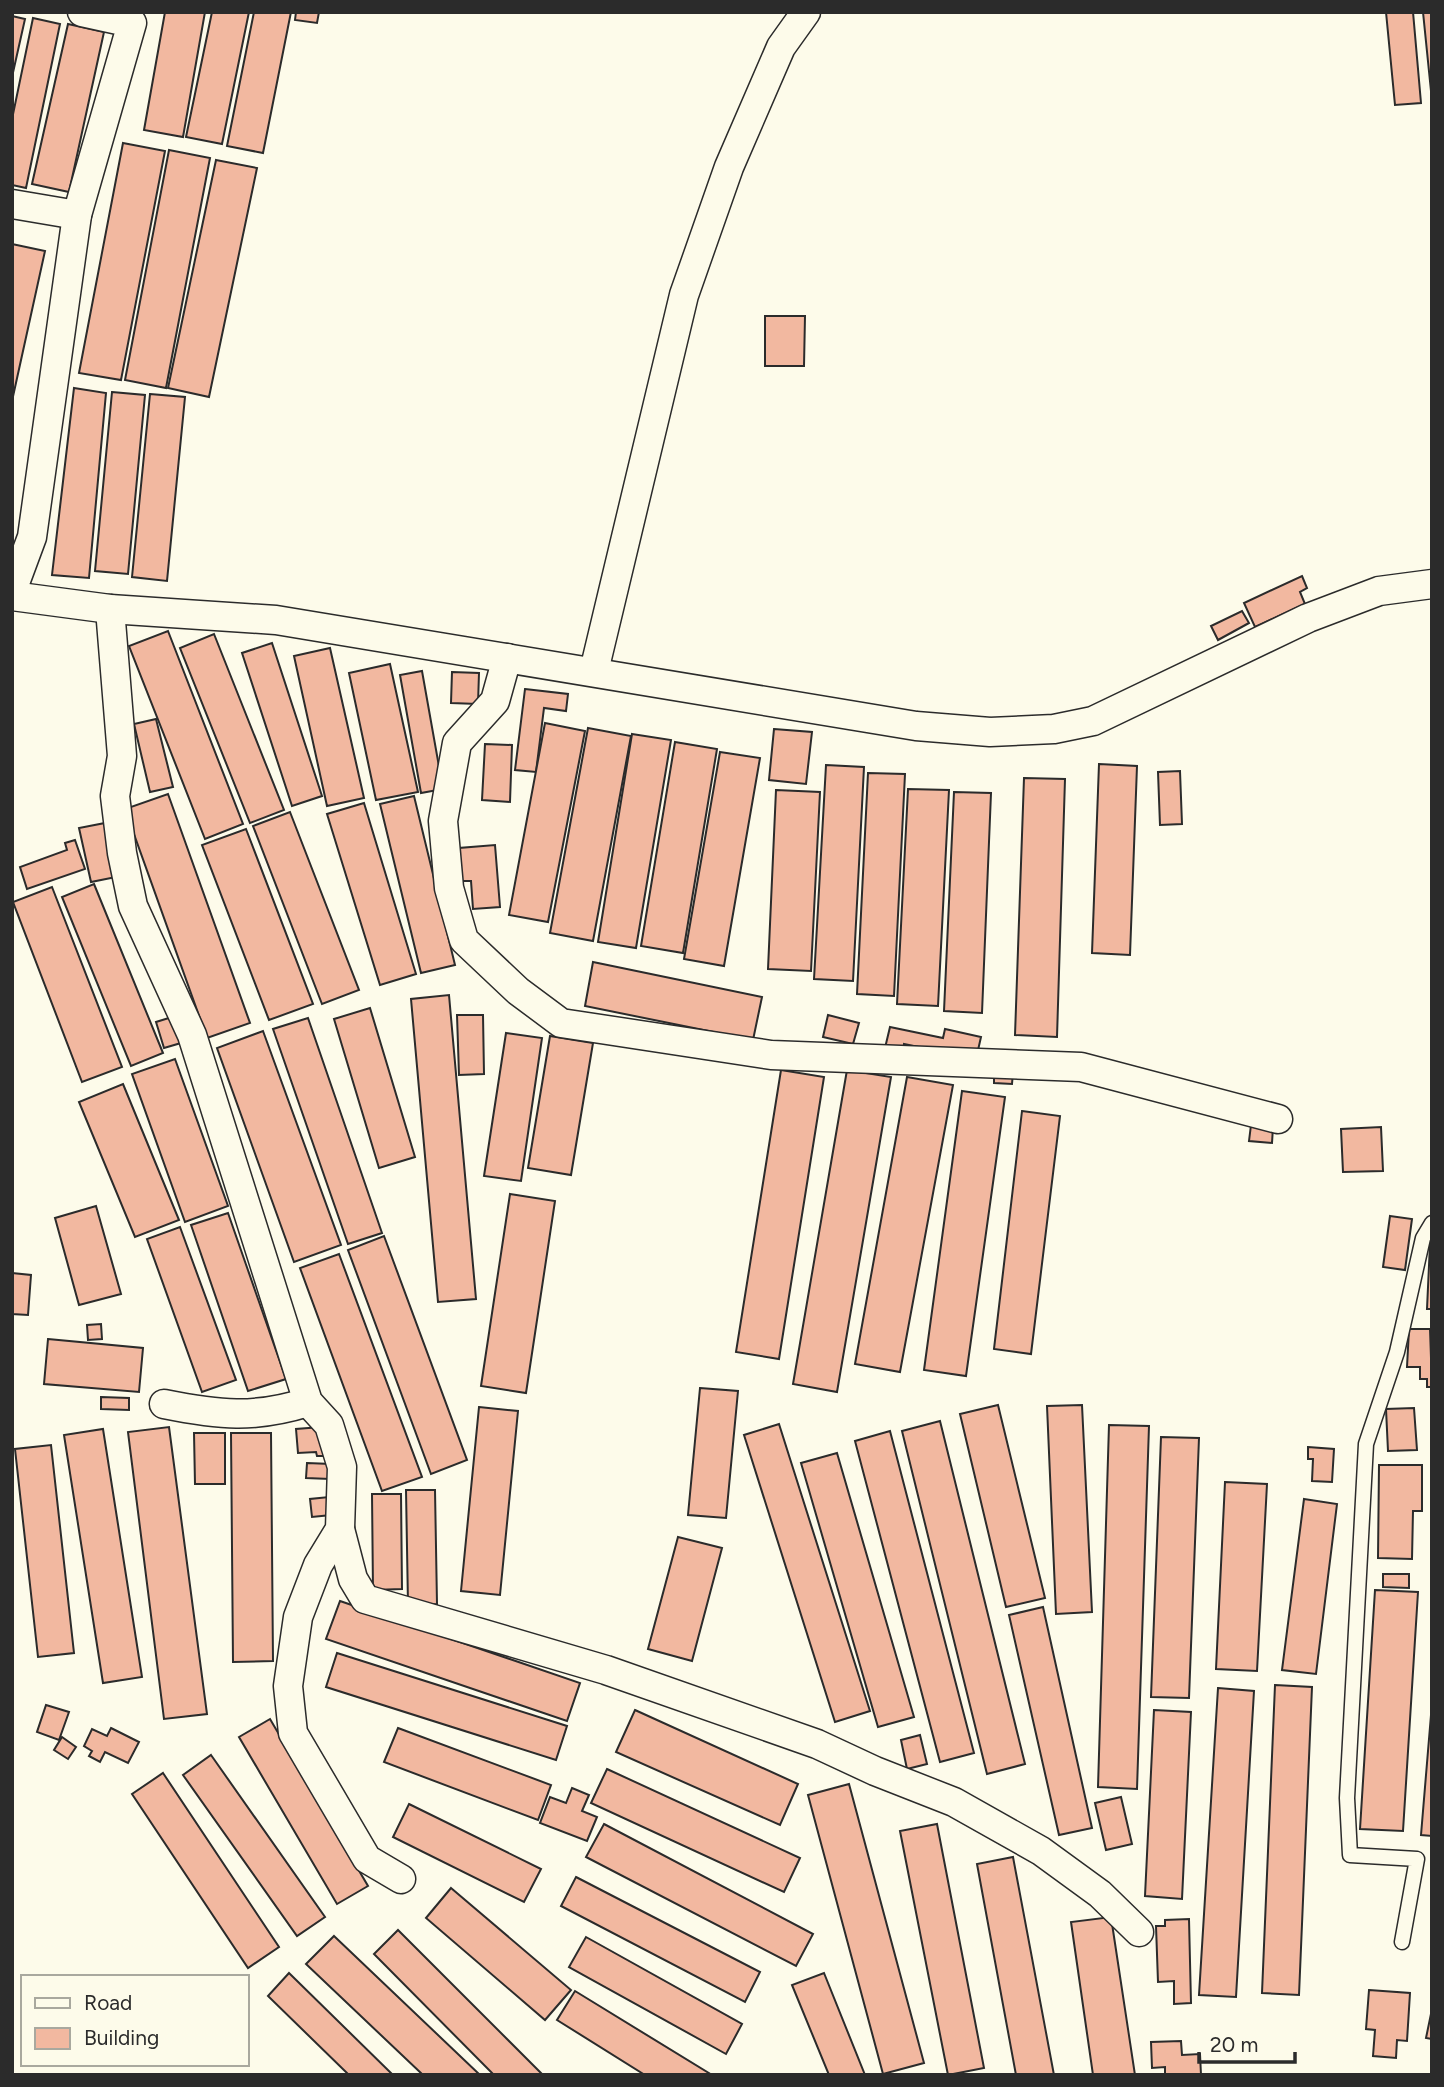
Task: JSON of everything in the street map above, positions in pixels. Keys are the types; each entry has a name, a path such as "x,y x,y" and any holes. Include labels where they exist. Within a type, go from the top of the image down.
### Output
{"street":[{"path":"82,12 132,23 77,215 32,537 12,594 110,610 276,620 916,726 990,732 1054,729 1093,721 1308,618 1379,592 1432,584"},
{"path":"594,671 684,295 729,167 782,47 806,12"},
{"path":"12,204 77,215"},
{"path":"110,610 122,756 115,796 122,853 133,906 191,1035 308,1402 330,1425 342,1467 340,1529 353,1579 365,1598 606,1670 817,1744 875,1771 954,1801 1041,1851 1100,1894 1139,1933"},
{"path":"507,658 495,701 457,743 443,821 449,888 464,940 518,990 561,1023 771,1055 1081,1067 1278,1119"},
{"path":"164,1404 211,1413 272,1413 308,1402"},
{"path":"340,1529 318,1565 298,1616 288,1686 293,1733 367,1859 401,1879"}],"lane":[{"path":"1402,1942 1417,1859 1350,1855 1347,1798 1366,1444 1397,1352 1423,1238 1432,1223"}],"building":[{"path":"165,12 205,12 183,137 144,130"},
{"path":"212,12 249,12 222,144 186,137"},
{"path":"254,12 291,12 263,153 227,146"},
{"path":"296,12 319,12 317,23 295,20"},
{"path":"1386,12 1413,12 1421,103 1395,105"},
{"path":"1423,12 1432,12 1432,101"},
{"path":"12,16 25,19 12,77"},
{"path":"33,18 60,24 26,188 12,185 12,119"},
{"path":"68,24 104,32 69,192 32,184"},
{"path":"123,143 165,151 121,380 79,373"},
{"path":"169,150 210,158 166,388 125,380"},
{"path":"216,160 257,168 209,397 168,388"},
{"path":"12,244 45,251 12,401"},
{"path":"765,316 805,316 804,366 765,366"},
{"path":"74,388 106,393 89,578 52,575"},
{"path":"112,392 145,395 128,574 95,571"},
{"path":"150,394 185,397 167,581 132,577"},
{"path":"1302,576 1307,588 1300,592 1305,604 1255,627 1244,603"},
{"path":"1242,611 1249,623 1218,640 1211,626"},
{"path":"168,631 243,824 205,839 129,646"},
{"path":"214,634 284,810 250,823 180,648"},
{"path":"272,643 322,796 292,806 242,653"},
{"path":"330,648 364,798 327,806 294,656"},
{"path":"390,664 418,792 376,800 349,673"},
{"path":"422,671 443,789 421,793 400,675"},
{"path":"452,672 479,673 478,704 451,703"},
{"path":"525,689 568,694 566,711 544,708 536,772 515,770"},
{"path":"156,719 173,787 150,792 134,724"},
{"path":"545,723 585,731 548,922 509,915"},
{"path":"588,728 631,736 593,941 550,933"},
{"path":"774,729 812,732 806,784 769,780"},
{"path":"632,734 671,740 636,948 598,942"},
{"path":"675,742 717,749 683,953 641,946"},
{"path":"485,744 512,745 510,802 482,800"},
{"path":"720,752 760,758 724,966 684,959"},
{"path":"1099,764 1137,766 1130,955 1092,953"},
{"path":"826,765 864,767 853,981 814,979"},
{"path":"1180,771 1182,824 1160,825 1158,772"},
{"path":"868,773 905,774 894,996 857,994"},
{"path":"1024,778 1065,779 1057,1037 1015,1035"},
{"path":"908,789 949,790 938,1006 897,1004"},
{"path":"776,790 820,792 811,971 768,969"},
{"path":"954,792 991,793 982,1013 944,1011"},
{"path":"168,794 250,1023 207,1038 125,809"},
{"path":"414,796 455,965 421,973 380,804"},
{"path":"364,803 416,974 380,985 327,814"},
{"path":"290,812 359,990 322,1004 253,826"},
{"path":"105,823 116,877 91,882 79,828"},
{"path":"246,829 313,1004 269,1020 202,845"},
{"path":"75,840 85,869 27,889 20,867 67,850 65,843"},
{"path":"495,845 500,907 473,909 471,881 462,881 459,848"},
{"path":"94,884 163,1053 131,1066 62,897"},
{"path":"52,887 122,1067 82,1082 13,902"},
{"path":"593,962 762,997 753,1040 585,1006"},
{"path":"449,995 476,1299 438,1302 411,999"},
{"path":"370,1008 415,1157 379,1168 334,1019"},
{"path":"457,1015 483,1015 484,1074 459,1075"},
{"path":"828,1015 859,1023 853,1044 823,1037"},
{"path":"172,1017 181,1043 164,1048 156,1022"},
{"path":"308,1018 382,1233 348,1244 273,1029"},
{"path":"890,1027 943,1038 945,1029 981,1037 976,1059 904,1044 903,1052 885,1048"},
{"path":"263,1031 341,1245 294,1262 217,1048"},
{"path":"506,1033 542,1038 521,1181 484,1176"},
{"path":"550,1036 593,1043 571,1175 528,1168"},
{"path":"175,1059 228,1206 185,1222 132,1074"},
{"path":"781,1070 824,1077 779,1359 736,1352"},
{"path":"847,1070 891,1077 837,1392 793,1384"},
{"path":"994,1072 1013,1072 1012,1084 994,1083"},
{"path":"907,1077 953,1085 900,1372 855,1364"},
{"path":"123,1084 179,1220 135,1237 79,1102"},
{"path":"962,1091 1005,1097 966,1376 924,1370"},
{"path":"1022,1111 1060,1116 1031,1354 994,1349"},
{"path":"1251,1125 1273,1127 1272,1143 1249,1141"},
{"path":"1381,1127 1383,1171 1343,1172 1341,1129"},
{"path":"510,1194 555,1201 526,1393 481,1386"},
{"path":"96,1206 121,1294 79,1305 55,1218"},
{"path":"228,1213 286,1379 248,1391 191,1225"},
{"path":"1390,1216 1412,1219 1405,1270 1383,1267"},
{"path":"180,1227 236,1380 202,1392 147,1239"},
{"path":"384,1236 467,1460 431,1474 348,1250"},
{"path":"1430,1244 1432,1309 1427,1309"},
{"path":"339,1254 422,1477 382,1491 300,1268"},
{"path":"12,1273 31,1275 28,1315 12,1314"},
{"path":"101,1324 102,1339 88,1340 87,1325"},
{"path":"1409,1329 1430,1329 1432,1387 1427,1387 1427,1379 1420,1379 1420,1367 1407,1367"},
{"path":"48,1339 143,1348 139,1392 44,1384"},
{"path":"700,1388 738,1391 726,1518 688,1515"},
{"path":"101,1397 129,1398 129,1410 101,1409"},
{"path":"998,1405 1045,1598 1006,1607 960,1414"},
{"path":"1082,1405 1092,1612 1056,1614 1047,1406"},
{"path":"479,1407 518,1411 500,1595 461,1591"},
{"path":"1414,1408 1417,1450 1388,1451 1386,1409"},
{"path":"940,1421 1025,1764 987,1774 902,1431"},
{"path":"779,1424 870,1711 835,1722 744,1435"},
{"path":"1109,1425 1149,1426 1137,1789 1098,1787"},
{"path":"169,1427 207,1714 164,1719 128,1432"},
{"path":"321,1427 324,1456 317,1456 316,1452 298,1453 296,1429"},
{"path":"103,1429 142,1677 103,1683 64,1435"},
{"path":"890,1431 974,1753 940,1762 855,1441"},
{"path":"194,1433 225,1433 225,1484 195,1484"},
{"path":"231,1433 271,1433 273,1661 233,1662"},
{"path":"1161,1437 1199,1438 1189,1698 1151,1697"},
{"path":"51,1445 74,1653 38,1657 15,1449"},
{"path":"1308,1447 1334,1449 1332,1482 1312,1481 1313,1459 1308,1459"},
{"path":"837,1453 914,1717 878,1727 801,1463"},
{"path":"307,1463 331,1464 330,1479 306,1478"},
{"path":"1379,1465 1422,1465 1422,1511 1413,1511 1412,1559 1378,1558"},
{"path":"1225,1482 1267,1484 1257,1671 1216,1669"},
{"path":"406,1490 435,1490 437,1604 408,1605"},
{"path":"372,1494 401,1494 402,1589 373,1590"},
{"path":"329,1497 331,1515 312,1517 310,1499"},
{"path":"1304,1499 1337,1504 1316,1674 1282,1670"},
{"path":"678,1537 722,1548 692,1661 648,1649"},
{"path":"1383,1574 1409,1574 1409,1588 1383,1587"},
{"path":"1375,1590 1418,1592 1403,1831 1360,1829"},
{"path":"340,1601 580,1683 567,1721 326,1639"},
{"path":"1043,1607 1092,1828 1059,1835 1009,1615"},
{"path":"337,1653 567,1726 556,1760 326,1687"},
{"path":"1275,1685 1312,1687 1299,1995 1262,1993"},
{"path":"1218,1688 1254,1691 1236,1997 1199,1995"},
{"path":"1432,1703 1432,1836 1421,1835"},
{"path":"46,1705 69,1712 59,1740 37,1732"},
{"path":"635,1710 798,1784 780,1825 616,1752"},
{"path":"1154,1710 1191,1712 1182,1899 1145,1896"},
{"path":"270,1719 368,1886 337,1904 239,1737"},
{"path":"111,1728 139,1742 128,1763 105,1752 100,1762 89,1756 92,1751 84,1746 92,1729 107,1736"},
{"path":"398,1728 551,1785 538,1820 384,1762"},
{"path":"920,1735 927,1764 907,1769 901,1740"},
{"path":"62,1737 76,1747 68,1759 54,1750"},
{"path":"211,1755 325,1917 297,1936 183,1775"},
{"path":"607,1769 800,1858 784,1892 591,1803"},
{"path":"163,1773 279,1947 248,1968 132,1794"},
{"path":"849,1784 924,2063 883,2074 808,1795"},
{"path":"572,1788 589,1795 582,1811 597,1817 587,1841 540,1823 550,1797 566,1803"},
{"path":"1121,1797 1132,1844 1106,1850 1095,1803"},
{"path":"409,1804 541,1869 524,1902 393,1837"},
{"path":"604,1824 813,1934 796,1966 586,1857"},
{"path":"937,1824 984,2068 948,2075 900,1831"},
{"path":"1013,1857 1054,2075 1016,2075 977,1864"},
{"path":"576,1877 760,1972 745,2002 561,1906"},
{"path":"451,1888 571,1990 545,2020 426,1918"},
{"path":"1111,1917 1135,2075 1093,2075 1071,1922"},
{"path":"1189,1919 1191,2003 1174,2004 1174,1981 1158,1982 1156,1926 1165,1926 1165,1920"},
{"path":"398,1930 541,2073 539,2075 494,2075 374,1954"},
{"path":"334,1936 480,2075 423,2075 306,1964"},
{"path":"586,1937 742,2024 726,2054 569,1967"},
{"path":"289,1973 393,2075 349,2075 268,1996"},
{"path":"824,1973 865,2075 829,2075 792,1985"},
{"path":"1369,1990 1410,1993 1407,2041 1397,2040 1396,2058 1373,2056 1375,2030 1366,2029"},
{"path":"575,1991 712,2075 645,2075 557,2020"},
{"path":"1432,2009 1432,2039 1426,2038"},
{"path":"1181,2041 1182,2055 1200,2054 1201,2075 1165,2075 1165,2067 1152,2068 1151,2042"}]}
